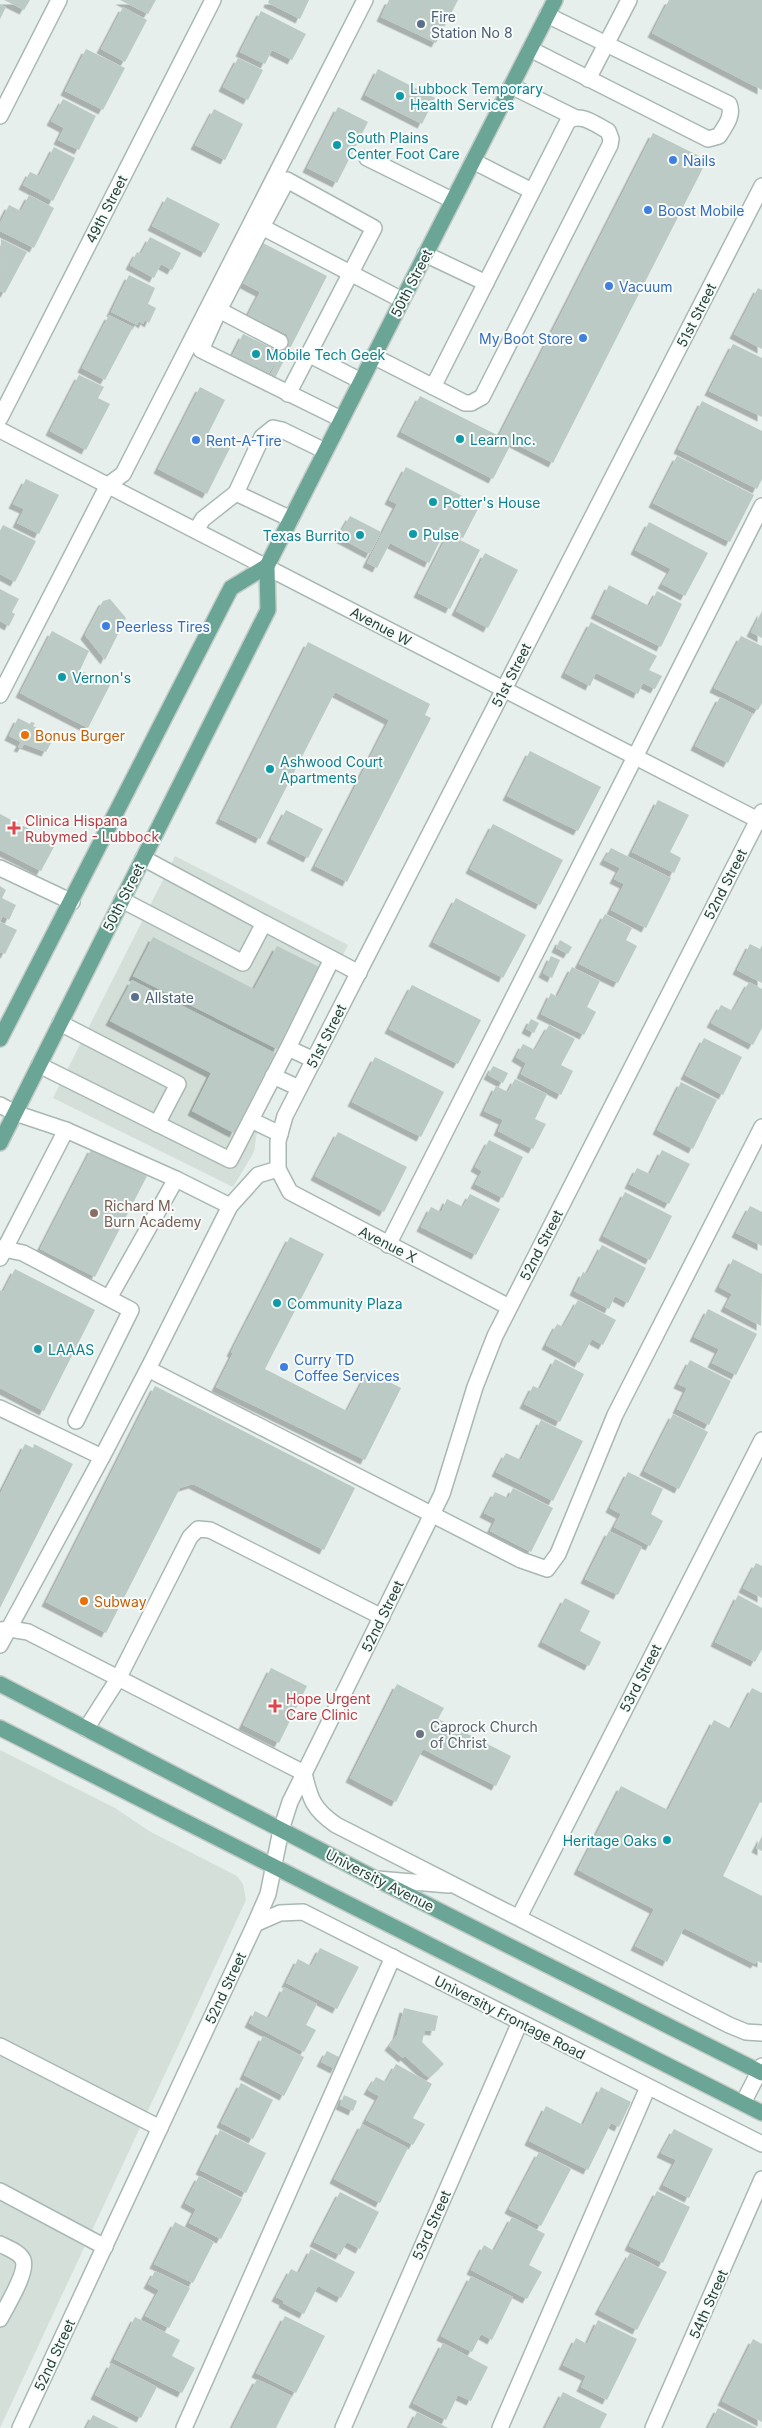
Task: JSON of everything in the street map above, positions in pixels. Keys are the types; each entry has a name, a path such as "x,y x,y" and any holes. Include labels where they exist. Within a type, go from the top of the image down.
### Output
{"main road":[{"name":"50th Street","path":"0,1143 268,610 267,566 555,0"},
{"path":"0,1039 72,902 231,588 267,566"},
{"name":"University Avenue","path":"0,1684 376,1879 761,2070"},
{"path":"0,1728 762,2113"}],"street":[{"path":"0,116 59,0"},
{"name":"49th Street","path":"0,418 213,0"},
{"path":"0,695 108,485 123,474 205,326 266,207 365,0"},
{"path":"588,79 629,0"},
{"path":"530,49 708,139 719,136 730,117 731,110 729,104 547,15"},
{"path":"373,356 465,403 471,403 482,397 610,145 608,131 581,118 574,117 511,86"},
{"path":"433,387 568,121 574,117"},
{"path":"367,158 452,200"},
{"path":"472,161 532,191"},
{"path":"288,394 374,228 287,180 266,207 262,227 220,310 205,326 201,350 288,394 342,419"},
{"name":"51st Street","path":"278,1169 280,1134 285,1116 762,186"},
{"path":"262,227 402,300"},
{"path":"425,254 486,283"},
{"path":"220,310 280,342"},
{"path":"308,354 361,381"},
{"path":"196,530 203,519 236,493 262,436 273,428 282,430 325,451"},
{"name":"Avenue W","path":"0,430 267,566 636,758 761,818"},
{"path":"236,493 291,518"},
{"path":"388,1245 762,506"},
{"name":"52nd Street","path":"20,2428 255,1924 268,1894 281,1830 290,1802 442,1494 478,1381 509,1307 761,818"},
{"path":"143,858 358,973"},
{"path":"0,868 72,902"},
{"path":"122,900 243,963 264,923"},
{"path":"39,1065 230,1160 332,959"},
{"path":"60,1024 178,1084 157,1124"},
{"path":"288,1048 314,1060"},
{"path":"274,1076 300,1088"},
{"path":"0,1105 15,1113 66,1130 176,1179 230,1206"},
{"path":"251,1120 280,1134"},
{"path":"148,1369 522,1560 547,1569 558,1554 614,1415 762,1127"},
{"path":"66,1130 1,1252 23,1253 131,1310 76,1421"},
{"path":"0,1645 5,1629 102,1457 230,1206 258,1175 278,1169"},
{"name":"Avenue X","path":"278,1169 290,1192 509,1307"},
{"path":"109,1298 176,1179"},
{"path":"2,1414 102,1457"},
{"name":"53rd Street","path":"519,1917 762,1440"},
{"path":"86,1728 118,1679 190,1537 198,1529 210,1530 382,1616"},
{"path":"5,1629 28,1632 304,1773 310,1799 320,1814 336,1824 730,2026 746,2032 762,2033"},
{"path":"376,1879 458,1886"},
{"name":"University Frontage Road","path":"255,1924 280,1912 303,1912 762,2144"},
{"path":"184,2428 393,1957"},
{"name":"53rd Street","path":"343,2428 520,2022"},
{"path":"0,2046 160,2128"},
{"path":"743,2103 761,2070"},
{"path":"500,2428 648,2087"},
{"name":"54th Street","path":"653,2428 762,2179"},
{"path":"0,2191 105,2247"},
{"path":"0,2244 16,2252 23,2260 24,2272 0,2320"}],"shaded area":[{"path":"175,856 348,945 258,1125 254,1152 233,1187 53,1098"},
{"path":"0,1750 115,1808 149,1831 237,1876 243,1884 246,1900 0,2428"}],"building":[{"path":"4,0 30,0 24,10"},
{"path":"120,0 156,0 148,14"},
{"path":"269,0 309,0 300,19 268,3"},
{"name":"Fire Station No 8","path":"389,0 458,0 436,43 381,17"},
{"path":"669,0 762,0 762,90 652,33"},
{"path":"0,4 6,7 0,19"},
{"path":"123,7 147,20 125,62 101,49"},
{"path":"261,11 306,34 292,60 272,50 265,64 240,52"},
{"path":"86,49 125,68 103,110 65,91"},
{"path":"238,58 263,70 248,100 223,87"},
{"name":"Lubbock Temporary Health Services","path":"378,69 435,98 422,124 365,95"},
{"path":"63,99 96,116 79,150 58,140 64,128 51,121"},
{"name":"South Plains Center Foot Care","path":"338,107 368,122 337,183 307,168"},
{"path":"214,109 243,124 225,160 195,145"},
{"path":"653,133 707,160 553,463 512,442 493,479 401,432 420,396 499,436"},
{"path":"54,147 75,158 53,201 23,185 30,172 39,176"},
{"path":"29,195 54,208 34,248 0,231 0,223 9,205 21,211"},
{"path":"167,197 220,224 205,253 152,226"},
{"path":"150,237 181,253 172,270 161,264 154,278 130,265 137,252 141,254"},
{"path":"1,239 27,252 5,293 0,291"},
{"path":"261,242 327,276 274,380 269,377 280,355 268,374 232,356 243,334 280,352 288,335 248,315 260,292 241,282"},
{"path":"129,275 155,288 148,304 156,308 149,323 145,320 143,324 139,321 137,325 111,312"},
{"path":"758,288 762,290 762,349 734,334"},
{"path":"109,315 133,327 105,380 82,368"},
{"path":"733,344 762,358 762,417 709,391"},
{"path":"79,375 104,387 98,398 110,404 86,450 50,431"},
{"name":"Rent-A-Tire","path":"200,387 225,400 208,434 231,446 207,494 158,469"},
{"path":"702,401 762,431 762,479 757,489 678,449"},
{"path":"677,456 754,495 730,542 653,503"},
{"path":"406,467 480,505 463,538 446,529 429,563 390,543 377,568 367,563 397,504 389,500"},
{"path":"26,479 59,495 39,534 17,523 24,509 13,504"},
{"name":"Texas Burrito","path":"350,516 381,532 370,554 338,537"},
{"path":"649,522 708,553 685,596 662,584 671,569 635,550"},
{"path":"3,525 36,541 15,582 0,574 0,531"},
{"path":"448,534 480,550 450,609 418,593"},
{"path":"485,553 518,570 488,628 456,611"},
{"path":"609,585 649,606 657,591 682,604 661,647 595,614"},
{"path":"0,589 19,599 12,612 15,614 9,626 0,621"},
{"name":"Peerless Tires","path":"110,599 126,618 105,660 85,635 103,601"},
{"path":"762,611 762,638 751,632"},
{"path":"591,622 657,656 649,670 662,676 655,689 643,683 638,694 596,673 590,686 565,673"},
{"name":"Vernon's","path":"52,631 89,651 80,670 110,685 88,728 20,693"},
{"path":"741,636 762,646 762,703 758,710 714,688"},
{"name":"Ashwood Court Apartments","path":"308,642 430,704 425,715 431,718 347,882 315,866 389,720 335,692 260,839 220,819"},
{"path":"720,697 753,714 728,763 695,746"},
{"name":"Bonus Burger","path":"18,718 30,724 31,722 35,723 33,726 41,730 38,734 51,743 46,752 24,744 22,748 18,747 21,742 9,736"},
{"path":"530,751 601,787 578,831 507,796"},
{"path":"658,800 689,815 670,852 681,858 674,873 632,852"},
{"path":"286,810 323,829 308,858 271,839"},
{"name":"Clinica Hispana Rubymed - Lubbock","path":"0,814 56,843 41,871 0,850"},
{"path":"493,824 563,860 540,905 470,869"},
{"path":"611,848 671,878 646,928 611,910 624,884 614,879 620,868 604,860"},
{"path":"0,886 6,890 2,898 16,905 9,920 3,916 0,922"},
{"path":"456,898 526,935 503,978 433,942"},
{"path":"605,914 632,928 626,940 637,946 618,983 579,964"},
{"path":"0,922 17,930 5,954 0,952"},
{"path":"153,937 254,989 277,946 319,967 277,1049 133,976"},
{"path":"560,940 572,947 568,954 556,948"},
{"path":"750,944 760,949 762,945 762,983 737,970"},
{"path":"551,956 560,960 552,978 543,973"},
{"path":"572,967 600,981 587,1007 596,1012 584,1035 541,1014 551,993 557,997"},
{"path":"132,980 275,1053 234,1133 192,1111 211,1073 110,1021"},
{"path":"749,982 762,989 762,1028 753,1045 711,1023 721,1005 733,1011"},
{"path":"412,985 481,1020 458,1064 389,1029"},
{"path":"531,1019 539,1023 534,1033 526,1029"},
{"path":"549,1025 575,1039 561,1065 573,1071 561,1095 521,1074 526,1063 516,1057 523,1044 535,1050"},
{"path":"704,1038 742,1057 723,1095 685,1075"},
{"path":"375,1057 444,1092 421,1137 352,1102"},
{"path":"493,1066 508,1073 503,1083 488,1075"},
{"path":"515,1079 547,1094 535,1119 546,1124 533,1149 498,1131 503,1120 484,1111 496,1086 508,1092"},
{"path":"681,1082 717,1100 693,1149 657,1130"},
{"path":"338,1132 407,1167 384,1212 315,1176"},
{"path":"489,1140 523,1157 503,1198 475,1184 482,1171 475,1167"},
{"name":"Richard M. Burn Academy","path":"92,1148 147,1176 95,1277 40,1249"},
{"path":"662,1150 690,1164 669,1204 629,1184 637,1168 650,1174"},
{"path":"625,1192 672,1216 650,1260 603,1236"},
{"path":"470,1194 500,1209 476,1255 421,1227 431,1207 441,1212 447,1199 463,1207"},
{"path":"750,1206 762,1212 762,1246 736,1233"},
{"name":"Community Plaza","path":"290,1237 324,1254 265,1369 347,1411 368,1371 401,1388 365,1460 216,1387 233,1353 231,1352"},
{"path":"602,1245 646,1268 628,1303 615,1296 609,1309 574,1291 583,1272 587,1274"},
{"path":"733,1259 762,1274 761,1326 725,1307 732,1294 719,1287"},
{"name":"LAAAS","path":"15,1269 95,1310 44,1411 0,1388 0,1290 3,1292"},
{"path":"578,1300 616,1320 603,1345 592,1339 579,1363 546,1345 557,1324 563,1327"},
{"path":"708,1309 757,1334 736,1375 712,1363 719,1349 694,1337"},
{"path":"555,1359 584,1374 560,1422 524,1404 533,1386 540,1389"},
{"path":"690,1360 731,1381 709,1425 677,1409 687,1388 678,1384"},
{"path":"155,1386 355,1488 324,1550 193,1484 180,1488 106,1633 46,1602"},
{"path":"673,1414 708,1432 679,1489 644,1471"},
{"path":"541,1420 583,1441 553,1501 496,1472 506,1453 521,1460"},
{"path":"25,1444 33,1448 34,1444 73,1464 0,1608 0,1494"},
{"path":"628,1472 663,1489 651,1514 663,1521 650,1546 614,1527 621,1514 610,1508"},
{"path":"513,1488 553,1508 531,1552 490,1531 496,1519 484,1513 495,1492 508,1498"},
{"path":"609,1531 642,1547 618,1595 585,1579"},
{"path":"756,1563 762,1566 762,1598 743,1588"},
{"path":"738,1595 762,1608 762,1649 755,1662 715,1642"},
{"path":"565,1598 590,1611 580,1631 601,1642 589,1666 542,1642"},
{"name":"Hope Urgent Care Clinic","path":"271,1668 307,1686 279,1743 243,1725"},
{"name":"Caprock Church of Christ","path":"397,1684 444,1708 438,1719 511,1756 496,1786 423,1749 396,1802 350,1778"},
{"name":"Heritage Oaks","path":"752,1688 762,1693 762,1803 760,1802 723,1876 762,1896 762,1963 757,1961 755,1964 684,1928 667,1962 635,1946 654,1909 578,1870 621,1786 668,1810 714,1720 731,1729"},
{"path":"762,1836 762,1851 756,1848"},
{"path":"320,1948 359,1967 337,2009 286,1983 298,1959 311,1966"},
{"path":"284,1987 317,2004 306,2025 316,2030 304,2052 249,2023 255,2011 269,2018"},
{"path":"404,2008 438,2016 435,2031 425,2030 422,2042 444,2064 429,2078 405,2056 403,2058 389,2046 397,2035"},
{"path":"263,2036 304,2057 284,2096 244,2075"},
{"path":"327,2051 341,2058 335,2069 321,2062"},
{"path":"396,2064 432,2084 413,2118 425,2124 413,2145 366,2120 379,2096 368,2090 376,2077 386,2082"},
{"path":"241,2083 273,2100 253,2139 221,2123"},
{"path":"601,2087 631,2102 619,2127 611,2123 588,2170 529,2141 546,2106 583,2125"},
{"path":"344,2095 357,2101 353,2111 340,2105"},
{"path":"362,2124 408,2148 380,2203 334,2179"},
{"path":"674,2129 713,2149 689,2198 663,2185 676,2160 661,2153"},
{"path":"220,2130 266,2153 246,2193 200,2170"},
{"path":"539,2152 571,2169 541,2226 509,2209"},
{"path":"199,2176 242,2199 221,2239 189,2223 196,2209 185,2203"},
{"path":"657,2191 690,2207 663,2263 629,2246"},
{"path":"340,2192 379,2212 360,2249 347,2242 340,2255 314,2242"},
{"path":"512,2217 545,2234 529,2265 542,2272 527,2299 471,2270 484,2245 494,2251"},
{"path":"175,2222 214,2242 193,2283 154,2264"},
{"path":"311,2249 355,2272 341,2298 318,2286 304,2314 276,2297 291,2269 299,2273"},
{"path":"630,2253 667,2272 637,2330 599,2310"},
{"path":"155,2271 190,2288 169,2328 145,2316 159,2290 148,2284"},
{"path":"471,2276 513,2297 492,2340 481,2334 472,2352 441,2336"},
{"path":"285,2316 325,2336 296,2393 256,2373"},
{"path":"135,2317 180,2340 172,2356 195,2368 182,2393 114,2359"},
{"path":"598,2320 637,2339 607,2400 581,2387 586,2376 563,2365 576,2338 587,2344"},
{"path":"753,2339 762,2344 762,2422 722,2401"},
{"path":"443,2343 488,2367 471,2401 458,2395 446,2420 413,2403"},
{"path":"111,2363 157,2387 141,2418 95,2395"},
{"path":"257,2379 292,2396 276,2428 232,2428"},
{"path":"563,2392 607,2414 600,2428 545,2428"},
{"path":"718,2408 757,2428 708,2428"},
{"path":"417,2412 448,2428 409,2428"},
{"path":"93,2415 119,2428 86,2428"}],"place":[{"name":"Fire Station No 8","path":"421,24"},
{"name":"Lubbock Temporary Health Services","path":"400,96"},
{"name":"South Plains Center Foot Care","path":"337,145"},
{"name":"Nails","path":"673,160"},
{"name":"Boost Mobile","path":"648,210"},
{"name":"Vacuum","path":"609,286"},
{"name":"My Boot Store","path":"583,338"},
{"name":"Mobile Tech Geek","path":"256,354"},
{"name":"Learn Inc.","path":"460,439"},
{"name":"Rent-A-Tire","path":"196,440"},
{"name":"Potter's House","path":"433,502"},
{"name":"Pulse","path":"413,534"},
{"name":"Texas Burrito","path":"360,535"},
{"name":"Peerless Tires","path":"106,626"},
{"name":"Vernon's","path":"62,677"},
{"name":"Bonus Burger","path":"25,735"},
{"name":"Ashwood Court Apartments","path":"270,769"},
{"name":"Clinica Hispana Rubymed - Lubbock","path":"14,828"},
{"name":"Allstate","path":"135,997"},
{"name":"Richard M. Burn Academy","path":"94,1213"},
{"name":"Community Plaza","path":"277,1303"},
{"name":"LAAAS","path":"38,1349"},
{"name":"Curry TD Coffee Services","path":"284,1367"},
{"name":"Subway","path":"84,1601"},
{"name":"Hope Urgent Care Clinic","path":"275,1706"},
{"name":"Caprock Church of Christ","path":"420,1734"},
{"name":"Heritage Oaks","path":"667,1840"}]}
